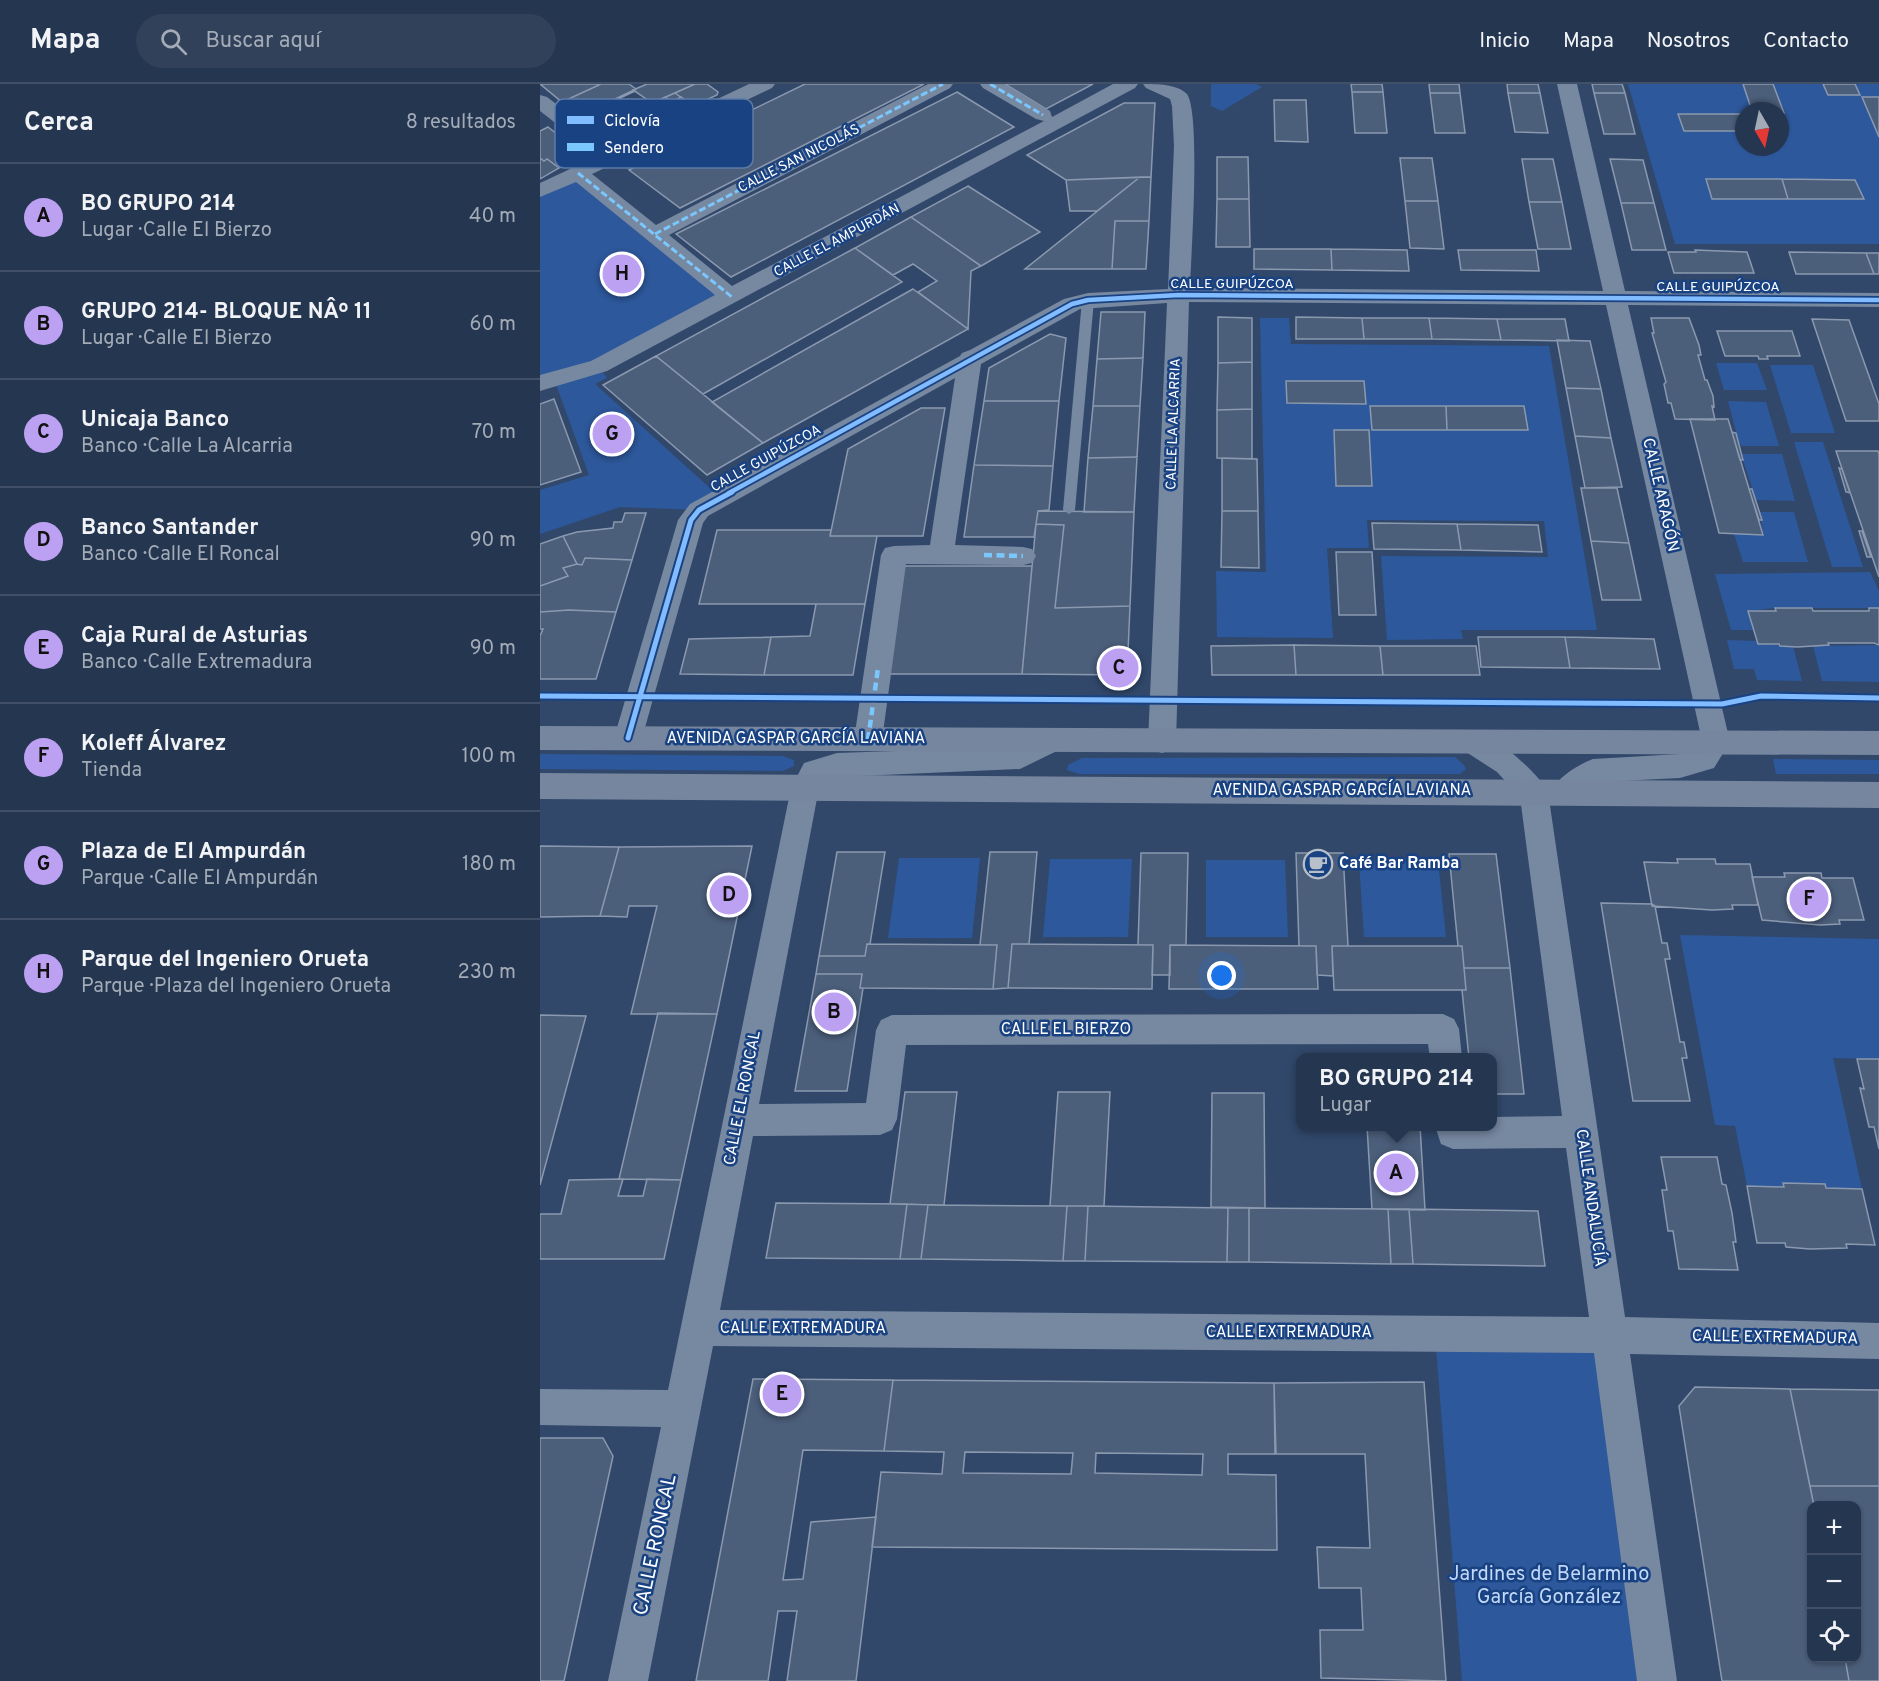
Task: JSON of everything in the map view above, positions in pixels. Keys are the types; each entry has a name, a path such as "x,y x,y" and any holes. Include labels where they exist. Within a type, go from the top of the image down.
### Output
{"main road":[{"name":"AVENIDA GASPAR GARCÍA LAVIANA","path":"540,738 1879,743"},
{"name":"AVENIDA GASPAR GARCÍA LAVIANA","path":"540,786 1879,795"}],"street":[{"name":"CALLE SAN NICOLÁS","path":"655,234 943,84"},
{"path":"990,84 1043,115"},
{"name":"CALLE EL AMPURDÁN","path":"540,383 599,366 1128,84"},
{"name":"CALLE LA ALCARRIA","path":"1153,84 1178,96 1182,106 1184,146 1162,742"},
{"name":"CALLE ARAGÓN","path":"1567,84 1716,742"},
{"path":"726,99 749,87"},
{"path":"540,101 555,113"},
{"path":"540,191 589,168"},
{"path":"578,173 732,297"},
{"name":"CALLE GUIPÚZCOA","path":"628,738 691,520 699,510 970,358 1072,304 1088,300 1179,295 1879,300"},
{"path":"941,554 970,358"},
{"path":"867,740 894,555 1023,556"},
{"name":"AVENIDA GASPAR GARCÍA LAVIANA","path":"805,788 814,771 837,765 1020,758 1051,741"},
{"path":"1473,742 1549,792 1593,771 1680,766 1704,760 1716,742"},
{"name":"CALLE EL RONCAL","path":"684,1408 738,1120 805,788"},
{"name":"CALLE ANDALUCÍA","path":"1549,792 1581,1132 1657,1681"},
{"name":"CALLE EL BIERZO","path":"738,1120 880,1119 892,1030 1443,1029 1445,1053"},
{"path":"1453,1131 1453,1133 1581,1132"},
{"name":"CALLE EXTREMADURA","path":"699,1328 1609,1336 1879,1341"},
{"path":"540,1407 684,1408"},
{"name":"CALLE RONCAL","path":"628,1681 684,1408"}],"lane":[{"path":"1069,510 1088,300"}],"green space":[{"path":"1211,84 1256,84 1262,87 1222,111 1211,106"},
{"path":"1628,84 1879,84 1879,97 1862,97 1879,137 1879,244 1675,244"},
{"path":"578,173 732,297 599,367 607,378 595,384 721,498 699,510 620,507 540,534 540,490 589,475 554,379 540,383 540,191"},
{"path":"1260,318 1289,318 1291,344 1549,346 1597,630 1461,630 1463,639 1387,640 1381,556 1548,557 1544,521 1367,520 1369,548 1327,548 1333,638 1217,637 1216,571 1266,572"},
{"path":"1716,363 1757,363 1767,390 1724,390"},
{"path":"1770,365 1813,365 1835,433 1791,433"},
{"path":"1728,401 1766,402 1779,446 1742,446 1739,443"},
{"path":"1794,442 1823,442 1863,567 1832,567"},
{"path":"1741,454 1782,454 1795,501 1756,500"},
{"path":"1760,512 1794,512 1808,562 1743,562 1734,534 1763,534"},
{"path":"1870,572 1879,591 1879,608 1775,608 1749,611 1754,630 1731,630 1715,574"},
{"path":"1727,640 1793,646 1802,681 1757,680 1754,669 1734,669"},
{"path":"1879,645 1879,682 1822,681 1813,646"},
{"path":"540,754 783,756 794,760 794,766 783,771 540,769"},
{"path":"1455,757 1466,769 1460,774 1079,774 1067,770 1068,765 1082,758"},
{"path":"1773,759 1879,760 1879,774 1776,774"},
{"path":"899,858 980,858 972,938 888,938"},
{"path":"1050,859 1132,859 1128,937 1043,937"},
{"path":"1206,860 1285,860 1288,937 1206,937"},
{"path":"1438,860 1446,937 1364,937 1359,861"},
{"path":"1680,935 1879,939 1879,1059 1833,1058 1862,1189 1826,1188 1825,1184 1783,1183 1784,1187 1747,1186 1735,1126 1715,1125"},
{"name":"Jardines de Belarmino García González","path":"1435,1334 1609,1336 1657,1681 1462,1681"}],"building":[{"path":"540,84 601,84 568,99 558,99"},
{"path":"601,84 629,84 636,89 615,99 568,99"},
{"path":"647,84 695,84 661,99 646,99 633,90"},
{"path":"695,84 707,84 718,92 717,95 708,99 683,99 675,93"},
{"path":"805,84 924,84 680,208 629,170 633,168 753,168 753,109"},
{"path":"1005,84 1093,84 1046,109"},
{"path":"1351,84 1382,84 1383,92 1352,92"},
{"path":"1429,84 1459,84 1460,93 1430,93"},
{"path":"1507,84 1538,84 1540,93 1508,93"},
{"path":"1592,84 1622,84 1625,93 1594,93"},
{"path":"1743,84 1773,84 1780,102 1749,102"},
{"path":"1823,84 1855,84 1860,95 1828,95"},
{"path":"635,91 646,99 621,99"},
{"path":"635,91 646,99 621,99"},
{"path":"957,92 1014,127 731,277 676,234"},
{"path":"1352,92 1383,92 1387,133 1355,133"},
{"path":"675,93 683,99 661,99"},
{"path":"1430,93 1460,93 1465,133 1435,133"},
{"path":"1508,93 1540,93 1548,133 1515,132"},
{"path":"1594,93 1625,93 1635,134 1604,134"},
{"path":"1862,97 1879,97 1879,137"},
{"path":"1274,100 1306,100 1308,142 1275,141"},
{"path":"1124,103 1155,103 1151,177 1066,180 1027,155"},
{"path":"1678,114 1735,114 1735,131 1684,131"},
{"path":"548,127 555,133 555,165 547,159 544,161 540,158 540,131"},
{"path":"1217,157 1248,157 1249,199 1217,199"},
{"path":"540,158 544,161 547,159 555,165 555,168 559,168 540,179"},
{"path":"1400,158 1432,158 1438,201 1405,201"},
{"path":"1522,159 1553,159 1562,202 1529,202"},
{"path":"1610,159 1643,160 1654,203 1621,203"},
{"path":"1140,177 1097,211 1070,211 1066,180"},
{"path":"1140,177 1151,177 1149,221 1115,221 1112,269 1025,269"},
{"path":"1706,179 1782,179 1788,199 1712,199"},
{"path":"1782,179 1855,180 1864,199 1788,199"},
{"path":"968,186 1040,232 981,266 911,217"},
{"path":"1217,199 1249,199 1250,247 1216,247"},
{"path":"1405,201 1438,201 1444,249 1410,248"},
{"path":"1529,202 1562,202 1571,249 1538,249"},
{"path":"1621,203 1654,203 1666,250 1632,250"},
{"path":"911,217 981,266 971,271 968,329 918,292 937,281 913,264 893,275 855,248"},
{"path":"1115,221 1149,221 1146,269 1112,269"},
{"path":"855,248 902,282 703,394 656,356"},
{"path":"1254,249 1331,249 1332,270 1254,269"},
{"path":"1331,249 1407,250 1409,271 1332,270"},
{"path":"1458,250 1536,250 1539,271 1461,270"},
{"path":"1695,250 1747,252 1754,273 1674,273 1668,252 1696,252"},
{"path":"1789,252 1866,253 1874,274 1796,274"},
{"path":"1866,253 1879,253 1879,274 1874,274"},
{"path":"913,289 968,329 763,443 712,402"},
{"path":"1101,312 1145,312 1143,358 1097,359"},
{"path":"1218,317 1252,318 1252,362 1218,363"},
{"path":"1296,317 1362,318 1364,339 1296,339"},
{"path":"1362,318 1429,318 1432,339 1364,339"},
{"path":"1429,318 1497,319 1501,340 1432,339"},
{"path":"1651,318 1689,318 1699,345 1701,355 1698,355 1705,380 1713,396 1714,407 1712,406 1715,420 1675,419 1671,403 1668,403 1664,384 1666,382 1652,333 1654,333"},
{"path":"1497,319 1565,319 1569,341 1501,340"},
{"path":"1812,319 1849,320 1879,404 1879,421 1846,421"},
{"path":"1717,331 1792,331 1800,356 1767,356 1768,359 1759,359 1758,356 1725,356"},
{"path":"1050,334 1066,338 1059,401 984,401 989,368"},
{"path":"1557,340 1590,341 1601,389 1566,388"},
{"path":"656,356 763,443 707,475 603,385"},
{"path":"1143,358 1140,406 1093,406 1097,359"},
{"path":"1252,362 1252,409 1217,410 1218,363"},
{"path":"1286,381 1364,381 1366,404 1287,403"},
{"path":"1566,388 1601,389 1611,438 1575,436"},
{"path":"554,399 581,472 540,485 540,404"},
{"path":"984,401 1059,401 1053,466 974,465"},
{"path":"1093,406 1140,406 1137,457 1088,458"},
{"path":"1370,406 1446,406 1447,430 1372,430"},
{"path":"1446,406 1524,406 1528,430 1447,430"},
{"path":"921,408 945,408 923,536 830,536 848,449"},
{"path":"1252,409 1252,459 1217,458 1217,410"},
{"path":"1690,419 1728,419 1763,535 1719,533"},
{"path":"1334,430 1369,430 1372,486 1336,486"},
{"path":"1732,432 1736,433 1743,460 1740,460"},
{"path":"1575,436 1611,438 1622,487 1585,488"},
{"path":"1836,451 1878,451 1879,577"},
{"path":"1137,457 1134,512 1084,512 1088,458"},
{"path":"1222,458 1257,459 1258,511 1222,511"},
{"path":"974,465 1053,466 1049,510 1038,511 1034,537 964,537"},
{"path":"1839,468 1842,469 1850,493 1846,492"},
{"path":"1581,488 1617,488 1629,543 1591,541"},
{"path":"1749,489 1752,489 1762,520 1759,520"},
{"path":"1038,511 1134,512 1130,606 1055,608 1064,525 1036,524"},
{"path":"1222,511 1258,511 1259,568 1221,567"},
{"path":"625,513 646,513 632,560 585,558 582,565 577,564 563,536 613,528 614,522 622,522"},
{"path":"1372,523 1457,524 1461,550 1374,549"},
{"path":"1036,524 1064,525 1055,608 1130,606 1127,675 1022,674"},
{"path":"1457,524 1538,525 1542,552 1461,550"},
{"path":"717,530 831,530 830,536 877,536 865,604 699,604"},
{"path":"1859,531 1862,531 1871,557 1867,557"},
{"path":"563,536 577,564 563,568 568,576 540,586 540,544"},
{"path":"1591,541 1629,543 1641,600 1602,600"},
{"path":"1336,552 1372,552 1376,615 1339,615"},
{"path":"585,558 632,560 616,612 569,610 540,612 540,586 568,576 563,568 582,565"},
{"path":"902,566 1032,566 1022,674 885,674"},
{"path":"816,604 865,604 853,675 764,675 771,637 810,636"},
{"path":"1775,608 1869,611 1869,608 1879,608 1879,645 1874,643 1828,643 1829,645 1797,647 1758,644 1748,611 1776,611"},
{"path":"569,610 616,612 596,679 540,679 540,636 543,629 540,629 540,612"},
{"path":"771,637 764,675 680,674 689,639"},
{"path":"1478,637 1565,637 1570,668 1481,667"},
{"path":"1565,637 1654,639 1660,669 1570,668"},
{"path":"1294,645 1296,675 1212,675 1211,646"},
{"path":"1294,645 1380,646 1383,675 1296,675"},
{"path":"1380,646 1476,646 1480,675 1383,675"},
{"path":"540,846 619,847 600,916 540,917"},
{"path":"752,846 717,1014 631,1014 657,906 629,906 627,917 600,916 619,847"},
{"path":"837,852 885,852 870,944 867,944 865,956 819,956"},
{"path":"990,852 1037,852 1029,944 1012,944 1008,988 993,989 997,945 980,945"},
{"path":"1141,853 1188,853 1186,945 1170,945 1170,975 1152,975 1153,945 1138,945"},
{"path":"1296,853 1343,853 1348,946 1332,946 1333,976 1317,975 1316,946 1299,946"},
{"path":"1449,854 1496,854 1510,968 1464,968 1462,946 1458,946"},
{"path":"1677,859 1715,859 1716,864 1750,864 1758,905 1732,905 1733,909 1712,910 1652,906 1644,862 1678,863"},
{"path":"1784,873 1821,873 1822,878 1853,878 1864,920 1839,920 1840,924 1820,925 1762,920 1752,877 1785,877"},
{"path":"1601,903 1652,904 1655,906 1662,943 1667,943 1670,959 1665,959 1680,1042 1684,1042 1687,1058 1682,1058 1690,1101 1633,1101"},
{"path":"867,944 997,945 993,989 860,988 862,974 816,974 819,956 865,956"},
{"path":"1012,944 1153,945 1152,989 1008,988"},
{"path":"1170,945 1316,946 1318,989 1169,989"},
{"path":"1332,946 1462,946 1466,990 1334,990"},
{"path":"1464,968 1510,968 1524,1094 1497,1094 1497,1053 1468,1053 1462,990 1466,990"},
{"path":"816,974 862,974 860,988 863,988 847,1091 795,1091"},
{"path":"658,1013 717,1014 681,1180 619,1179"},
{"path":"540,1015 586,1016 540,1185"},
{"path":"1857,1059 1879,1059 1879,1149 1874,1127 1869,1127 1860,1088 1864,1089"},
{"path":"905,1092 957,1092 944,1205 890,1204"},
{"path":"1058,1092 1110,1092 1104,1206 1050,1206"},
{"path":"1212,1093 1264,1093 1265,1208 1211,1207"},
{"path":"1367,1131 1420,1131 1425,1210 1372,1209"},
{"path":"1661,1157 1717,1157 1722,1184 1726,1185 1732,1213 1736,1242 1733,1242 1738,1270 1679,1269 1673,1231 1668,1231 1662,1190 1667,1190"},
{"path":"623,1179 618,1196 643,1196 647,1179 681,1180 664,1259 540,1259 540,1214 561,1214 569,1180"},
{"path":"1783,1183 1825,1184 1826,1188 1862,1189 1875,1245 1846,1244 1847,1248 1810,1249 1786,1247 1785,1243 1757,1243 1747,1186 1784,1187"},
{"path":"776,1203 907,1204 900,1259 766,1258"},
{"path":"907,1204 928,1205 921,1259 900,1259"},
{"path":"928,1205 1067,1206 1063,1261 921,1259"},
{"path":"1067,1206 1088,1206 1085,1261 1063,1261"},
{"path":"1088,1206 1228,1208 1227,1262 1085,1261"},
{"path":"1228,1208 1249,1208 1249,1262 1227,1262"},
{"path":"1249,1208 1388,1209 1391,1264 1249,1262"},
{"path":"1388,1209 1409,1209 1413,1264 1391,1264"},
{"path":"1409,1209 1538,1211 1545,1266 1413,1264"},
{"path":"753,1379 893,1380 884,1451 803,1450 783,1580 803,1579 811,1522 876,1517 856,1681 787,1681 797,1611 778,1611 768,1681 696,1681"},
{"path":"893,1380 1274,1383 1275,1454 1228,1454 1228,1474 1276,1475 1277,1550 872,1547 881,1472 942,1474 944,1452 884,1451","holes":["965,1452 1073,1453 1071,1474 963,1473","1096,1453 1203,1454 1202,1475 1095,1473"]},
{"path":"1424,1382 1446,1681 1321,1678 1320,1630 1363,1630 1361,1588 1319,1588 1317,1547 1370,1548 1365,1454 1276,1454 1274,1383"},
{"path":"1695,1387 1790,1389 1813,1501 1807,1501 1807,1663 1846,1663 1849,1681 1722,1681 1679,1406"},
{"path":"1790,1389 1879,1390 1879,1486 1810,1486"},
{"path":"540,1438 603,1438 613,1456 564,1681 540,1681"},
{"path":"1810,1486 1879,1486 1879,1681 1849,1681 1846,1663 1861,1663 1861,1501 1813,1501"}],"marked path":[{"path":"655,234 943,84"},
{"path":"990,84 1043,115"},
{"path":"578,173 732,297"},
{"path":"984,555 1023,556"},
{"path":"868,740 878,668"}],"cycle path":[{"path":"628,738 691,520 699,510 1072,304 1088,300 1179,295 1879,300"},
{"path":"540,696 1722,704 1761,696 1879,698"}],"place":[{"name":"Parque del Ingeniero Orueta","path":"622,274"},
{"name":"Plaza de El Ampurdán","path":"612,434"},
{"name":"Unicaja Banco","path":"1119,668"},
{"name":"Café Bar Ramba","path":"1318,864"},
{"name":"Banco Santander","path":"729,895"},
{"name":"Koleff Álvarez","path":"1809,899"},
{"name":"GRUPO 214- BLOQUE NÂº 11","path":"834,1012"},
{"name":"BO GRUPO 214","path":"1396,1173"},
{"name":"Caja Rural de Asturias","path":"782,1394"}]}
